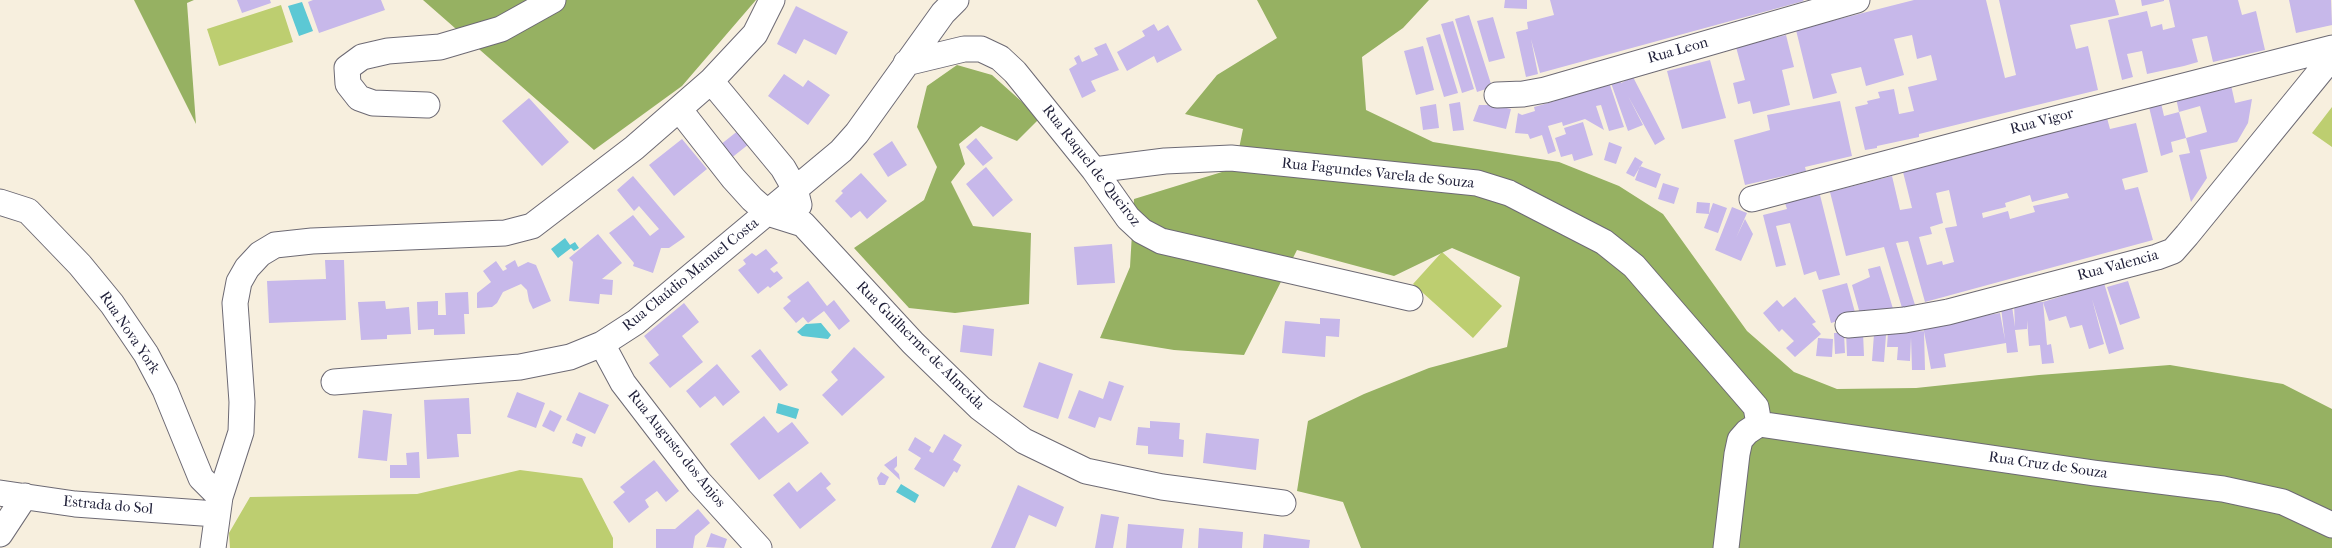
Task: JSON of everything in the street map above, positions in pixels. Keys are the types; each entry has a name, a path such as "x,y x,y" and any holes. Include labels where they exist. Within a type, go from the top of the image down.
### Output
{"street":[{"path":"427,105 374,104 359,98 348,84 347,68 362,57 388,51 440,47 502,29 553,0"},
{"path":"212,548 218,505 242,432 242,402 235,303 239,282 247,268 260,254 274,245 312,241 434,238 521,231 532,226 552,212 711,81 755,34 772,0"},
{"name":"Rua Claúdio Manuel Costa","path":"334,382 520,367 570,358 602,344 636,322 841,151 857,133 943,13 956,0"},
{"name":"Rua Leon","path":"1497,95 1523,94 1545,90 1857,0"},
{"name":"Rua Vigor","path":"1752,199 2332,48"},
{"name":"Rua Raquel de Queiroz","path":"906,63 964,49 981,50 1000,58 1015,72 1094,170 1128,218 1142,231 1161,241 1410,298"},
{"name":"Rua Valencia","path":"1848,325 1905,320 1948,312 2156,257 2173,250 2188,236 2332,57"},
{"path":"711,81 766,147 795,188 803,224"},
{"path":"679,109 733,178 768,213"},
{"name":"Rua Fagundes Varela de Souza","path":"1094,170 1165,161 1231,158 1477,183 1509,194 1604,242 1634,266 1750,400 1759,416 1759,424"},
{"name":"Rua Nova York","path":"0,202 28,211 80,265 112,304 146,354 165,390 202,478 218,505"},
{"name":"Rua Guilherme de Almeida","path":"768,213 803,224 920,350 980,408 1024,440 1086,470 1162,487 1283,503"},
{"name":"Rua Augusto dos Anjos","path":"602,344 623,383 699,482 759,548"},
{"path":"1726,548 1740,440 1747,432 1759,424"},
{"name":"Rua Cruz de Souza","path":"1759,424 2084,472 2223,489 2283,502 2332,525"},
{"name":"Estrada do Sol","path":"0,493 75,504 218,505"},
{"path":"0,534 25,496"}],"green space":[{"path":"134,0 194,0 187,3 196,124"},
{"path":"423,0 756,0 682,86 594,150"},
{"path":"1257,0 1429,0 1403,28 1362,57 1366,110 1433,142 1559,162 1619,186 1663,214 1747,331 1794,372 1837,389 1916,388 2039,375 2170,365 2283,384 2332,409 2332,548 1361,548 1343,502 1297,491 1308,421 1364,394 1429,368 1507,347 1520,277 1452,248 1394,276 1297,250 1244,355 1174,350 1100,338 1130,267 1134,199 1235,168 1243,129 1185,114 1217,75 1277,38"},
{"path":"281,5 293,42 219,66 207,29"},
{"path":"957,65 992,75 1040,118 1017,141 981,126 959,144 965,164 951,182 973,226 1031,233 1029,304 955,313 909,308 854,248 924,200 937,167 917,127 927,86"},
{"path":"2332,107 2332,147 2312,133"},
{"path":"1442,252 1502,306 1473,338 1413,284"},
{"path":"520,470 582,478 613,538 613,548 230,548 229,533 250,497 417,494"}],"water":[{"path":"302,2 313,31 299,36 288,6"},
{"path":"565,238 570,245 575,242 579,248 574,251 571,248 558,258 551,249"},
{"path":"821,323 831,335 828,339 802,336 797,332 806,324"},
{"path":"778,403 799,409 796,419 776,413"},
{"path":"901,484 919,495 915,503 896,492"}],"building":[{"path":"237,0 270,0 271,3 242,13"},
{"path":"313,0 381,0 385,10 319,33 308,2"},
{"path":"1505,0 1527,0 1527,9 1504,8"},
{"path":"1550,0 1804,1 1540,73 1531,39 1538,74 1526,77 1516,32 1528,29 1527,22 1554,15"},
{"path":"1914,0 1986,0 2005,78 2016,75 1999,0 2115,0 2119,15 2070,25 2076,49 2088,46 2098,90 1919,134 1919,137 1865,150 1855,107 1868,104 1867,101 1880,98 1878,92 1894,89 1899,114 1914,111 1908,87 1937,80 1931,55 1917,59 1912,35 1894,39 1904,75 1866,86 1861,67 1831,74 1837,93 1813,99 1796,30"},
{"path":"2141,0 2164,0 2164,1 2142,6"},
{"path":"2169,0 2238,0 2242,15 2256,11 2265,50 2213,62 2207,36 2192,39 2198,62 2147,74 2142,51 2127,54 2133,77 2122,80 2108,20 2147,11 2151,27 2162,24 2163,30 2175,27"},
{"path":"2289,0 2331,0 2332,25 2296,33"},
{"path":"796,6 848,32 836,55 804,39 796,54 777,44"},
{"path":"1469,15 1492,87 1477,92 1455,19"},
{"path":"1493,17 1505,58 1489,62 1477,21"},
{"path":"1453,21 1474,89 1462,93 1441,24"},
{"path":"1154,24 1158,31 1168,25 1182,50 1157,63 1154,56 1127,71 1117,52 1145,36 1142,31"},
{"path":"1440,34 1458,93 1444,97 1426,38"},
{"path":"1786,35 1794,67 1782,70 1790,105 1753,114 1750,101 1738,104 1733,83 1745,80 1736,47"},
{"path":"1106,43 1119,70 1091,81 1096,91 1082,98 1069,69 1077,64 1074,58 1079,55 1082,62 1098,55 1094,48"},
{"path":"1423,46 1434,90 1416,95 1404,51"},
{"path":"1710,60 1726,118 1682,129 1667,71"},
{"path":"784,74 803,87 808,80 830,95 808,125 768,96"},
{"path":"1633,77 1665,139 1655,145 1628,96 1643,125 1628,131 1611,83 1620,80 1621,83"},
{"path":"1609,82 1624,127 1609,131 1601,105 1596,106 1604,130 1585,119 1563,126 1562,122 1548,126 1556,151 1548,154 1542,135 1530,139 1528,134 1515,133 1518,113 1522,115 1535,111 1534,107 1555,101 1555,98"},
{"path":"2231,85 2235,103 2252,99 2248,123 2237,142 2200,150 2207,178 2191,202 2179,155 2190,153 2186,138 2207,132 2200,106 2179,112 2175,93"},
{"path":"529,98 569,142 542,166 502,121"},
{"path":"1840,101 1852,156 1805,167 1806,171 1745,185 1734,140 1770,130 1767,115"},
{"path":"1460,102 1464,130 1453,131 1449,104"},
{"path":"2161,103 2164,116 2179,112 2186,138 2171,142 2173,152 2161,156 2149,107"},
{"path":"1436,104 1439,128 1423,130 1420,107"},
{"path":"1479,105 1493,105 1511,109 1506,129 1473,121"},
{"path":"2107,118 2110,129 2136,123 2148,172 2122,179 2125,190 2138,187 2153,240 1925,302 1908,241 1896,243 1915,305 1902,308 1884,247 1846,256 1830,192 1892,176 1900,210 1912,208 1903,172","holes":["1949,190 1957,226 1945,228 1954,262 1943,265 1942,261 1927,265 1919,237 1932,234 1930,227 1943,223 1936,193","2067,193 2069,198 2033,206 2035,212 2010,219 2008,211 1983,218 1982,213 2006,207 2005,203 2030,195 2032,202"]},
{"path":"1583,122 1593,155 1574,161 1572,154 1561,157 1555,138 1566,134 1564,128"},
{"path":"744,126 754,140 725,163 715,149"},
{"path":"976,138 993,158 983,166 966,147"},
{"path":"682,139 707,169 674,196 649,165"},
{"path":"892,141 907,165 888,177 873,154"},
{"path":"1609,142 1622,147 1616,164 1604,160"},
{"path":"1635,157 1643,162 1634,177 1626,173"},
{"path":"1640,166 1661,174 1656,188 1635,180"},
{"path":"986,167 1013,200 993,217 966,184"},
{"path":"861,173 887,201 867,219 860,211 851,218 835,201 843,193 841,191"},
{"path":"633,176 685,237 669,248 661,248 653,273 633,266 634,263 609,233 633,215 650,236 659,229 639,206 634,211 617,190"},
{"path":"1663,183 1679,188 1674,204 1658,199"},
{"path":"1820,195 1840,275 1819,280 1816,271 1804,275 1790,223 1776,226 1786,265 1776,267 1763,215 1787,209 1785,203"},
{"path":"1697,202 1710,203 1709,214 1696,213"},
{"path":"1713,203 1727,208 1718,233 1704,228"},
{"path":"1732,207 1747,213 1736,238 1745,219 1753,234 1741,261 1715,250"},
{"path":"598,234 622,263 602,279 613,280 612,295 600,294 599,304 569,301 573,262 569,258"},
{"path":"1112,244 1115,283 1077,285 1074,247"},
{"path":"766,249 778,263 770,269 774,273 777,271 783,278 758,294 738,270 746,264 743,260 752,253 756,256"},
{"path":"325,260 344,260 346,320 269,323 267,281 326,279"},
{"path":"515,260 518,267 528,262 536,265 551,301 533,309 527,290 521,284 503,292 497,303 492,307 477,308 477,293 491,282 483,271 496,261 503,271 507,269 505,266"},
{"path":"1880,266 1894,312 1862,321 1852,285 1870,277 1868,269"},
{"path":"808,281 827,306 834,300 850,321 839,330 824,311 808,323 803,317 796,323 783,308 791,301 787,297"},
{"path":"2128,281 2140,318 2120,325 2107,287"},
{"path":"1847,283 1856,316 1831,323 1822,290"},
{"path":"2104,283 2124,349 2109,354 2092,299 2104,344 2089,349 2082,325 2070,328 2066,316 2049,321 2043,302"},
{"path":"468,292 469,314 464,314 465,334 434,335 434,329 418,330 417,302 438,301 438,315 446,315 445,293"},
{"path":"1795,297 1816,322 1812,324 1821,334 1795,357 1786,348 1794,341 1782,329 1779,332 1763,313 1777,300 1783,307"},
{"path":"385,301 386,309 409,307 411,334 387,335 387,339 361,340 358,302"},
{"path":"2043,302 2047,345 2051,344 2054,363 2042,364 2040,345 2029,346 2027,320 2027,329 2015,330 2018,352 2007,353 2006,343 1944,354 1946,367 1931,369 1923,326 2000,313 2005,340 2001,308 2012,306 2015,327 2014,304"},
{"path":"684,303 699,322 682,336 703,362 670,388 649,363 659,355 644,336"},
{"path":"1320,318 1340,319 1339,337 1326,336 1325,357 1282,353 1285,321 1320,324"},
{"path":"963,325 994,329 992,356 960,352"},
{"path":"1924,331 1925,370 1912,370 1911,337 1910,361 1897,360 1898,347 1887,347 1888,332"},
{"path":"1846,332 1863,332 1864,356 1847,356"},
{"path":"1834,333 1844,333 1845,353 1835,354"},
{"path":"1874,334 1886,335 1884,362 1872,361"},
{"path":"1818,338 1833,339 1832,357 1816,356"},
{"path":"854,347 885,377 842,416 822,395 838,380 831,372"},
{"path":"760,349 788,385 780,391 751,356"},
{"path":"1039,362 1073,374 1058,419 1023,407"},
{"path":"717,364 740,392 723,406 715,396 700,408 686,391"},
{"path":"1109,381 1124,386 1111,421 1099,417 1095,428 1068,418 1079,390 1103,399"},
{"path":"517,392 545,403 536,428 507,417"},
{"path":"579,392 609,405 595,434 566,420"},
{"path":"469,398 471,434 457,434 459,457 427,459 424,400"},
{"path":"363,410 392,414 387,461 358,458"},
{"path":"550,410 562,416 554,432 542,426"},
{"path":"764,416 778,433 792,422 809,443 759,480 730,444"},
{"path":"1150,421 1180,423 1179,439 1184,440 1183,457 1148,454 1148,446 1136,445 1138,427 1150,428"},
{"path":"576,433 586,437 582,447 572,443"},
{"path":"1206,433 1259,439 1256,470 1203,463"},
{"path":"944,434 962,445 953,460 961,465 957,473 954,471 944,487 914,469 921,458 908,450 915,437 931,447 929,451 933,453"},
{"path":"419,452 420,478 390,478 390,465 407,465 406,453"},
{"path":"897,456 897,466 894,469 899,474 900,480 884,465"},
{"path":"654,460 679,491 666,502 657,491 645,500 649,507 629,523 613,502 625,492 620,487"},
{"path":"821,472 831,484 826,488 836,500 800,529 773,495 789,482 797,492"},
{"path":"881,472 889,477 885,485 879,485 877,478"},
{"path":"1018,485 1064,507 1056,527 1029,515 1015,548 991,548"},
{"path":"698,509 710,523 695,536 693,548 656,548 656,529 675,529"},
{"path":"1101,514 1119,517 1113,548 1095,548"},
{"path":"1128,524 1184,529 1182,548 1126,548"},
{"path":"1199,528 1243,532 1242,548 1198,548"},
{"path":"711,533 727,539 724,548 706,547"},
{"path":"1264,534 1310,540 1309,548 1263,548"}]}
